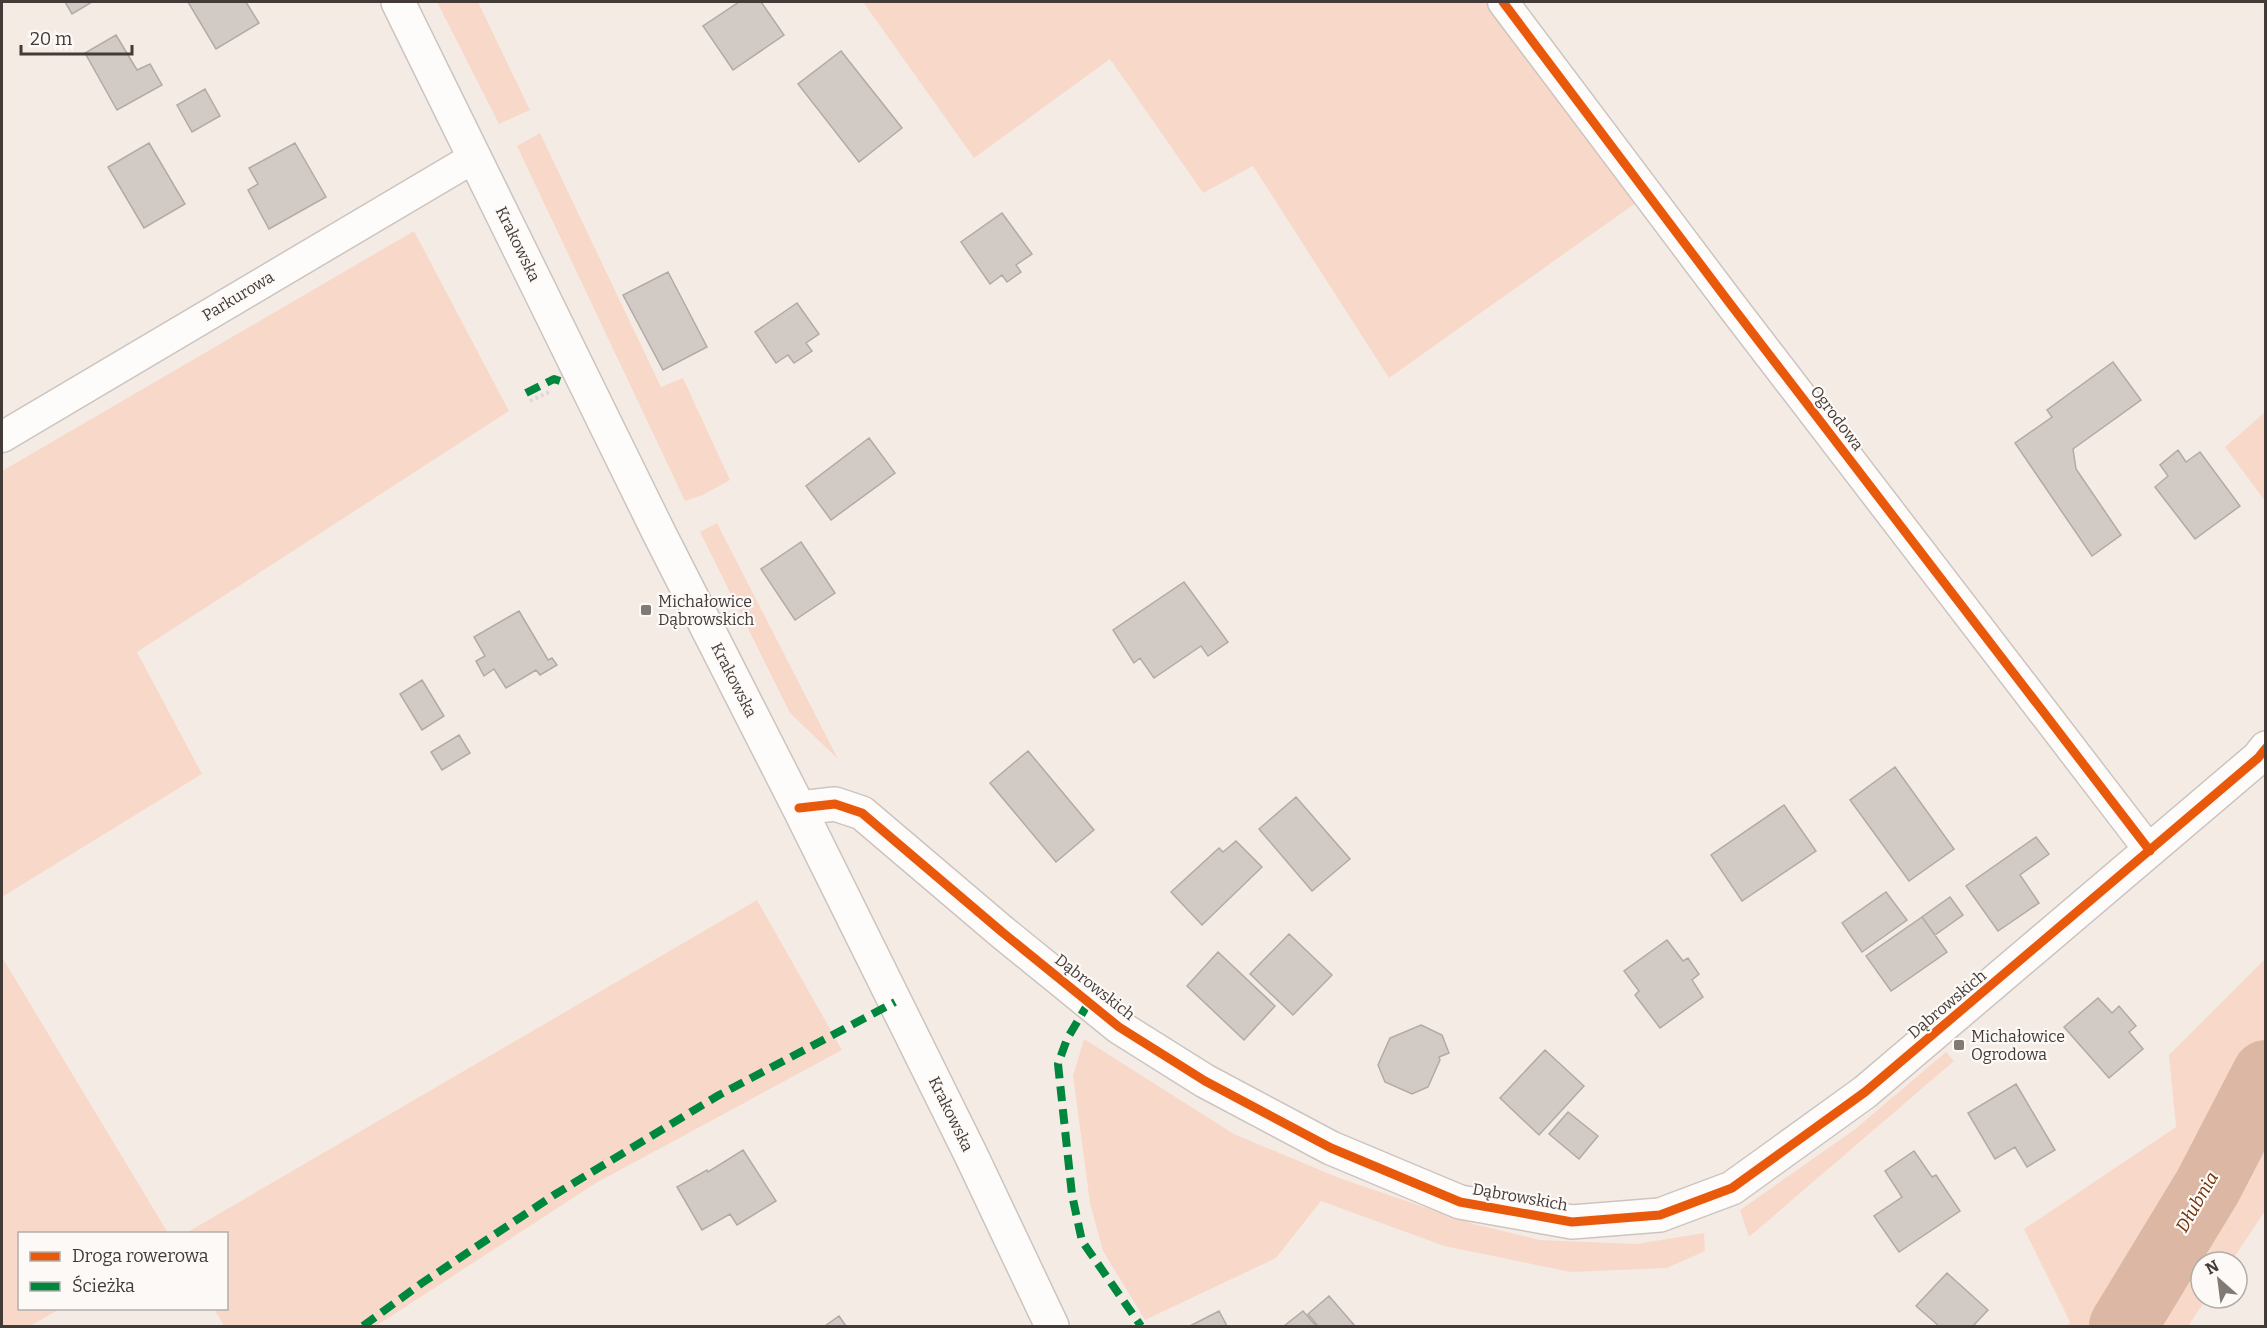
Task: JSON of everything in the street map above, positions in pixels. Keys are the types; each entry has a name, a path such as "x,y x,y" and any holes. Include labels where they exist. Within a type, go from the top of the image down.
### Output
{"street":[{"name":"Krakowska","path":"398,2 659,533 966,1144 1052,1326"},
{"name":"Ogrodowa","path":"1503,2 1728,301 2150,851"},
{"name":"Parkurowa","path":"2,436 475,157"},
{"name":"Dąbrowskich","path":"799,808 835,804 862,813 1002,932 1119,1027 1204,1081 1331,1148 1460,1202 1572,1222 1660,1215 1732,1188 1865,1092 2258,759 2265,748"}],"path":[{"path":"530,401 560,386"}],"shaded area":[{"path":"437,2 478,2 530,110 499,124"},
{"path":"863,2 1492,2 1640,200 1389,378 1253,166 1203,193 1110,59 974,158"},
{"path":"540,133 661,387 683,378 730,480 703,495 685,501 517,146"},
{"path":"414,231 509,411 137,652 202,774 2,897 2,471"},
{"path":"2265,412 2265,501 2225,447"},
{"path":"717,523 838,759 790,713 700,532"},
{"path":"757,900 842,1050 596,1183 376,1326 224,1326 215,1310 228,1310 228,1232 188,1232"},
{"path":"2,957 167,1232 18,1232 18,1310 58,1310 30,1326 2,1326"},
{"path":"2265,959 2265,1211 2239,1250 2189,1250 2189,1310 2199,1310 2188,1326 2067,1326 2070,1322 2024,1229 2176,1127 2169,1055"},
{"path":"1084,1039 1234,1134 1339,1178 1474,1224 1540,1240 1636,1244 1704,1233 1705,1251 1667,1268 1571,1272 1444,1246 1321,1201 1276,1258 1145,1320 1103,1251 1090,1203 1073,1076"},
{"path":"1946,1052 1954,1061 1749,1237 1740,1210 1854,1130"}],"building":[{"path":"65,2 92,2 72,14"},
{"path":"188,2 246,2 259,23 216,49"},
{"path":"739,2 761,2 784,35 733,70 703,26"},
{"path":"116,35 137,70 150,64 162,85 117,110 85,53"},
{"path":"841,51 902,128 859,162 798,84"},
{"path":"205,89 220,116 192,132 177,105"},
{"path":"149,143 185,204 144,228 108,167"},
{"path":"295,143 326,197 269,229 248,190 258,184 249,168"},
{"path":"1002,213 1032,254 1016,265 1021,272 1007,282 1002,275 990,284 961,242"},
{"path":"668,272 707,347 663,370 623,295"},
{"path":"797,303 819,334 806,343 812,351 794,363 788,355 776,363 755,332"},
{"path":"2113,362 2141,400 2073,449 2076,469 2121,535 2092,556 2015,443 2052,417 2047,410"},
{"path":"869,438 895,473 831,520 806,486"},
{"path":"2178,450 2186,462 2200,452 2240,506 2195,539 2155,487 2168,476 2160,465"},
{"path":"801,542 835,593 795,620 761,569"},
{"path":"1184,582 1228,642 1208,656 1201,646 1154,678 1140,658 1134,663 1113,630"},
{"path":"519,611 548,660 552,658 557,665 540,675 536,670 506,688 494,669 484,676 476,661 485,656 474,637"},
{"path":"422,680 444,716 422,730 400,694"},
{"path":"459,735 470,753 442,770 431,752"},
{"path":"1028,751 1094,830 1056,862 990,783"},
{"path":"1895,767 1954,849 1909,881 1850,800"},
{"path":"1296,797 1350,859 1312,891 1259,829"},
{"path":"1784,805 1816,851 1742,901 1711,855"},
{"path":"2036,837 2049,854 2020,875 2039,903 1998,931 1966,886"},
{"path":"1236,841 1262,867 1202,925 1171,892 1219,848 1223,852"},
{"path":"1886,892 1907,920 1862,952 1842,923"},
{"path":"1950,897 1963,915 1935,935 1922,917"},
{"path":"1922,917 1947,952 1891,991 1866,956"},
{"path":"1289,934 1332,975 1293,1015 1250,974"},
{"path":"1667,940 1683,961 1688,958 1699,974 1692,980 1703,997 1660,1028 1635,995 1639,991 1624,971"},
{"path":"1218,952 1275,1006 1244,1040 1187,986"},
{"path":"2098,998 2112,1013 2119,1006 2136,1026 2129,1032 2143,1049 2109,1078 2064,1027"},
{"path":"1421,1025 1442,1035 1449,1053 1439,1057 1440,1060 1428,1087 1412,1094 1385,1082 1378,1065 1390,1038"},
{"path":"1545,1050 1584,1086 1539,1135 1500,1098"},
{"path":"2016,1084 2055,1150 2027,1167 2015,1147 1995,1159 1968,1113"},
{"path":"1568,1112 1598,1136 1579,1159 1549,1134"},
{"path":"743,1150 776,1201 737,1225 730,1214 702,1230 677,1187 707,1170 708,1172"},
{"path":"1914,1151 1932,1177 1936,1175 1960,1211 1899,1252 1874,1216 1902,1197 1885,1171"},
{"path":"1947,1273 1988,1310 1973,1326 1939,1326 1916,1306"},
{"path":"1329,1296 1355,1326 1318,1326 1308,1314"},
{"path":"1219,1311 1227,1326 1190,1326"},
{"path":"1303,1311 1316,1326 1284,1326"},
{"path":"839,1316 846,1326 825,1326"}],"waterway":[{"name":"Dłubnia","path":"2123,1326 2208,1186 2266,1074"}],"marked path":[{"path":"526,393 554,379 560,381"},
{"path":"363,1326 422,1283 554,1195 719,1095 895,1002"},
{"path":"1089,1002 1067,1039 1058,1064 1072,1195 1082,1241 1141,1326"}],"cycle path":[{"path":"1503,2 1728,301 2150,851"},
{"path":"799,808 835,804 862,813 1002,932 1119,1027 1205,1081 1331,1148 1460,1202 1572,1222 1660,1215 1732,1188 1865,1092 2258,758 2266,748"}],"place":[{"name":"Michałowice Dąbrowskich","path":"646,610"},
{"name":"Michałowice Ogrodowa","path":"1959,1045"}]}
